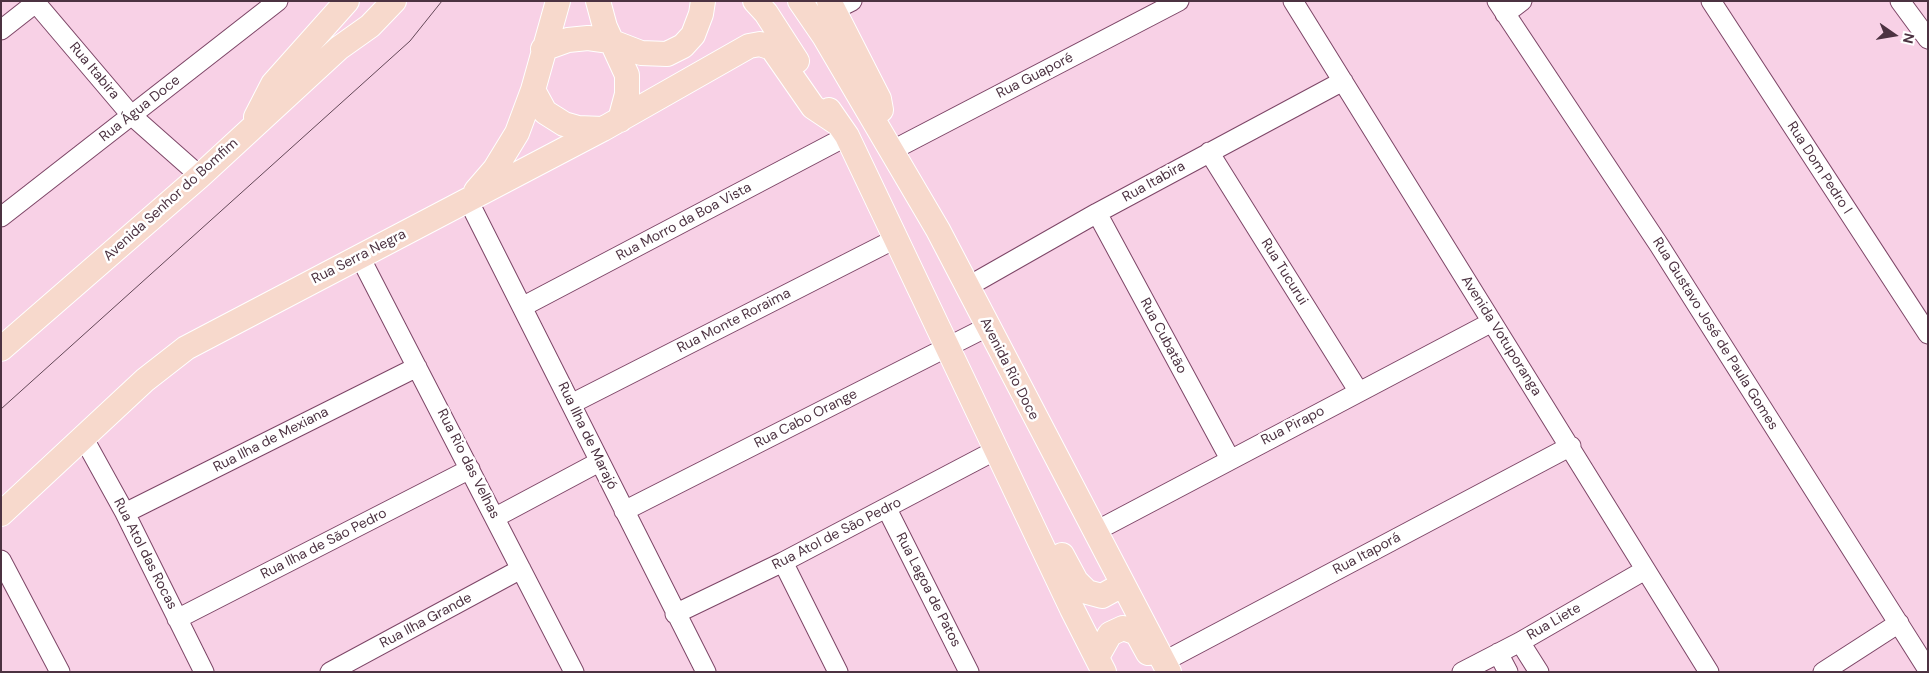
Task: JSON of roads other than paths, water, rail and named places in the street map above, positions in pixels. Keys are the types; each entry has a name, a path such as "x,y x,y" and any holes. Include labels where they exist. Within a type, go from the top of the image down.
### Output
{"main road":[{"path":"252,128 273,84 346,1"},
{"path":"339,48 376,1"},
{"path":"339,48 370,26 394,1"},
{"path":"468,200 496,169 510,146 532,90 558,1"},
{"path":"532,90 545,112 564,124 578,128 612,125 627,94 627,75 610,40 598,1"},
{"path":"543,50 576,38 610,40 641,53 661,56 675,52 693,35 699,20 702,1"},
{"path":"755,1 766,13 842,129 897,238 1008,476 1101,664"},
{"name":"Avenida Rio Doce","path":"800,1 844,70 938,230 1163,668"},
{"path":"838,4 879,99 891,151"},
{"name":"Rua Serra Negra","path":"1,514 145,380 186,348 612,125 749,46 765,44 778,52 813,107 842,129"},
{"name":"Avenida Senhor do Bomfim","path":"1,349 200,176 339,48"},
{"path":"1008,476 1029,487 1076,581 1087,592 1102,596 1122,585"},
{"path":"1101,664 1110,634 1123,628 1137,633 1163,668"}],"street":[{"name":"Rua Água Doce","path":"1,217 278,1"},
{"name":"Rua Guaporé","path":"891,151 1179,1"},
{"name":"Avenida Votuporanga","path":"1293,1 1571,446 1709,672"},
{"path":"1501,7 1522,1"},
{"name":"Rua Dom Pedro I","path":"1710,1 1928,334"},
{"path":"1900,1 1928,39"},
{"name":"Rua Itabira","path":"37,2 131,116 200,176"},
{"path":"1,30 37,2"},
{"name":"Rua Gustavo José de Paula Gomes","path":"1501,7 1659,245 1928,670"},
{"name":"Rua Itabira","path":"967,286 1097,213 1343,81"},
{"name":"Rua Morro da Boa Vista","path":"522,307 842,129"},
{"name":"Rua Tucurui","path":"1209,152 1359,392"},
{"name":"Rua Ilha de Marajó","path":"468,200 675,614 706,672"},
{"name":"Rua Cubatão","path":"1097,213 1230,459"},
{"name":"Rua Monte Roraima","path":"571,404 897,238"},
{"name":"Rua Rio das Velhas","path":"360,257 574,672"},
{"name":"Rua Pirapo","path":"1094,532 1492,322"},
{"name":"Rua Cabo Orange","path":"624,512 987,327"},
{"name":"Rua Ilha de Mexiana","path":"125,513 417,366"},
{"name":"Rua Atol das Rocas","path":"83,437 125,513 204,672"},
{"name":"Rua Itaporá","path":"1163,668 1571,446"},
{"name":"Rua Atol de São Pedro","path":"675,614 887,509 996,450"},
{"path":"496,518 599,462"},
{"name":"Rua Ilha de São Pedro","path":"177,619 470,468"},
{"name":"Rua Lagoa de Patos","path":"887,509 969,672"},
{"path":"1,560 60,672"},
{"path":"783,562 838,672"},
{"name":"Rua Ilha Grande","path":"330,672 521,569"},
{"name":"Rua Liete","path":"1462,672 1520,642 1645,570"},
{"path":"1823,672 1899,624"},
{"path":"1520,642 1539,672"},
{"path":"1498,653 1508,672"}],"tram line":[{"path":"1,409 410,41 442,1"}]}
